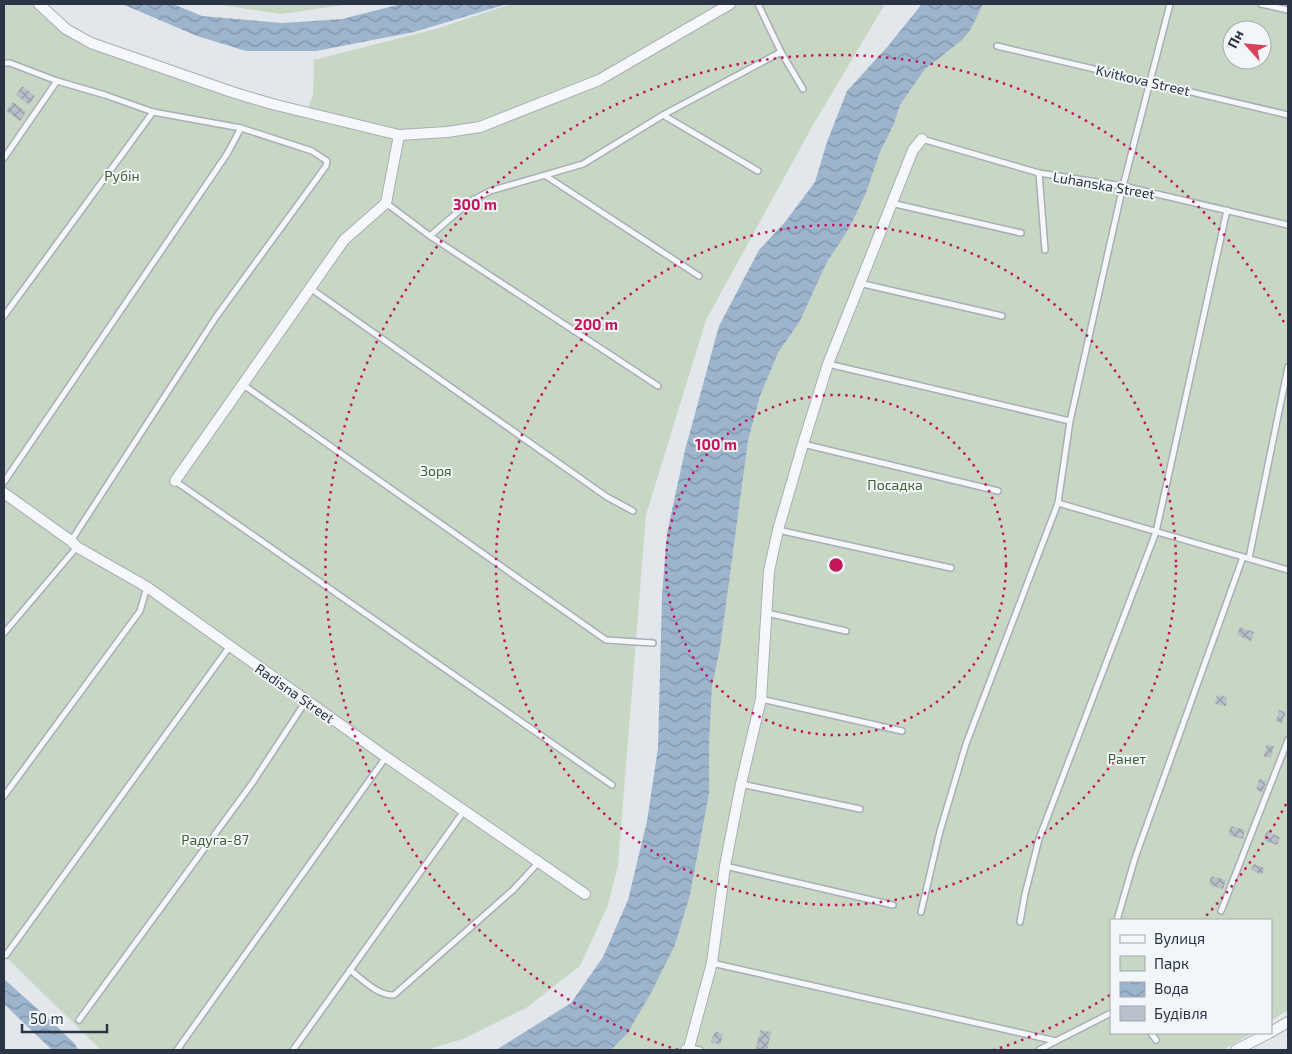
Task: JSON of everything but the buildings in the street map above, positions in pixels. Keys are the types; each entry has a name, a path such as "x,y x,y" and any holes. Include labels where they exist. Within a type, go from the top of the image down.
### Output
{"street":[{"path":"39,4 66,28 91,43 272,104 399,135 447,132 480,127 598,80 730,4"},
{"path":"174,481 344,240 386,204 399,135"},
{"path":"689,1050 712,963 725,866 741,784 761,699 769,571 778,530 828,364 912,150 922,139"},
{"name":"Radisna Street","path":"4,493 74,544 147,587 306,701 585,894"},
{"path":"1272,1031 1288,1022"},
{"path":"1236,1050 1266,1034"}],"lane":[{"path":"758,4 781,52 803,89"},
{"path":"921,912 940,831 966,744 1058,504 1070,420 1123,186 1170,4"},
{"path":"1261,4 1288,10"},
{"name":"Kvitkova Street","path":"997,46 1288,115"},
{"path":"430,236 469,202 490,191 583,164 628,138 664,114 781,52"},
{"path":"4,63 10,63 57,81 105,95 152,112 241,128 312,151 327,162 326,166 216,317 74,544 4,633"},
{"path":"4,158 57,81"},
{"path":"4,316 152,112"},
{"path":"664,114 758,171"},
{"path":"4,482 227,154 241,128"},
{"name":"Luhanska Street","path":"922,139 1039,174 1123,186 1288,225"},
{"path":"1039,174 1045,250"},
{"path":"546,176 699,276"},
{"path":"891,203 1021,233"},
{"path":"386,204 430,236 658,386"},
{"path":"1020,922 1039,839 1156,532 1227,210"},
{"path":"859,284 1002,316"},
{"path":"310,288 607,497 633,511"},
{"path":"828,364 1070,420"},
{"path":"1117,919 1135,858 1246,557 1288,367"},
{"path":"242,384 606,640 653,643"},
{"path":"803,444 998,491"},
{"path":"174,481 612,785"},
{"path":"1058,504 1288,570"},
{"path":"778,530 950,568"},
{"path":"4,796 140,611 147,587"},
{"path":"766,613 846,631"},
{"path":"6,955 230,646"},
{"path":"761,699 902,731"},
{"path":"79,1020 253,782 306,701"},
{"path":"1222,911 1288,740"},
{"path":"177,1050 386,757"},
{"path":"741,784 860,809"},
{"path":"293,1050 464,811"},
{"path":"350,970 381,993 387,996 394,995 512,890 538,863"},
{"path":"725,866 894,905"},
{"path":"712,963 1056,1041"},
{"path":"1039,1050 1110,1014"},
{"path":"1152,1034 1156,1040"},
{"path":"689,1050 700,1050"}],"green space":[{"path":"4,4 37,4 83,38 307,110 313,95 314,60 439,28 511,4 885,4 813,125 706,320 646,515 618,866 608,905 580,966 526,1008 463,1039 426,1050 101,1050 4,955"},
{"path":"215,4 350,4 281,14"},
{"path":"983,4 1288,4 1288,1010 1272,1020 1272,919 1110,919 1110,1034 1250,1034 1223,1050 611,1050 627,1034 675,945 690,895 709,794 712,686 720,649 748,441 760,396 778,353 800,321 827,262 850,227 866,193 880,152 894,124 900,105 925,69 971,29"}],"water":[{"path":"122,4 173,4 202,16 282,23 342,19 401,4 507,4 414,32 316,51 246,51 197,36"},
{"path":"922,4 983,4 971,29 962,40 925,69 900,105 894,124 880,152 866,193 850,227 827,262 800,321 778,353 760,396 748,441 720,649 712,686 709,794 690,895 675,945 652,991 627,1034 611,1050 496,1050 571,1003 603,957 628,900 647,821 658,748 662,596 667,533 685,450 719,326 759,250 785,222 815,182 827,142 847,91 888,46"},
{"path":"4,979 50,1020 75,1044 78,1050 52,1050 4,1004"}],"park label":[{"name":"Рубін","path":"122,175"},
{"name":"Зоря","path":"436,470"},
{"name":"Посадка","path":"895,484"},
{"name":"Ранет","path":"1127,758"},
{"name":"Радуга-87","path":"215,839"}]}
